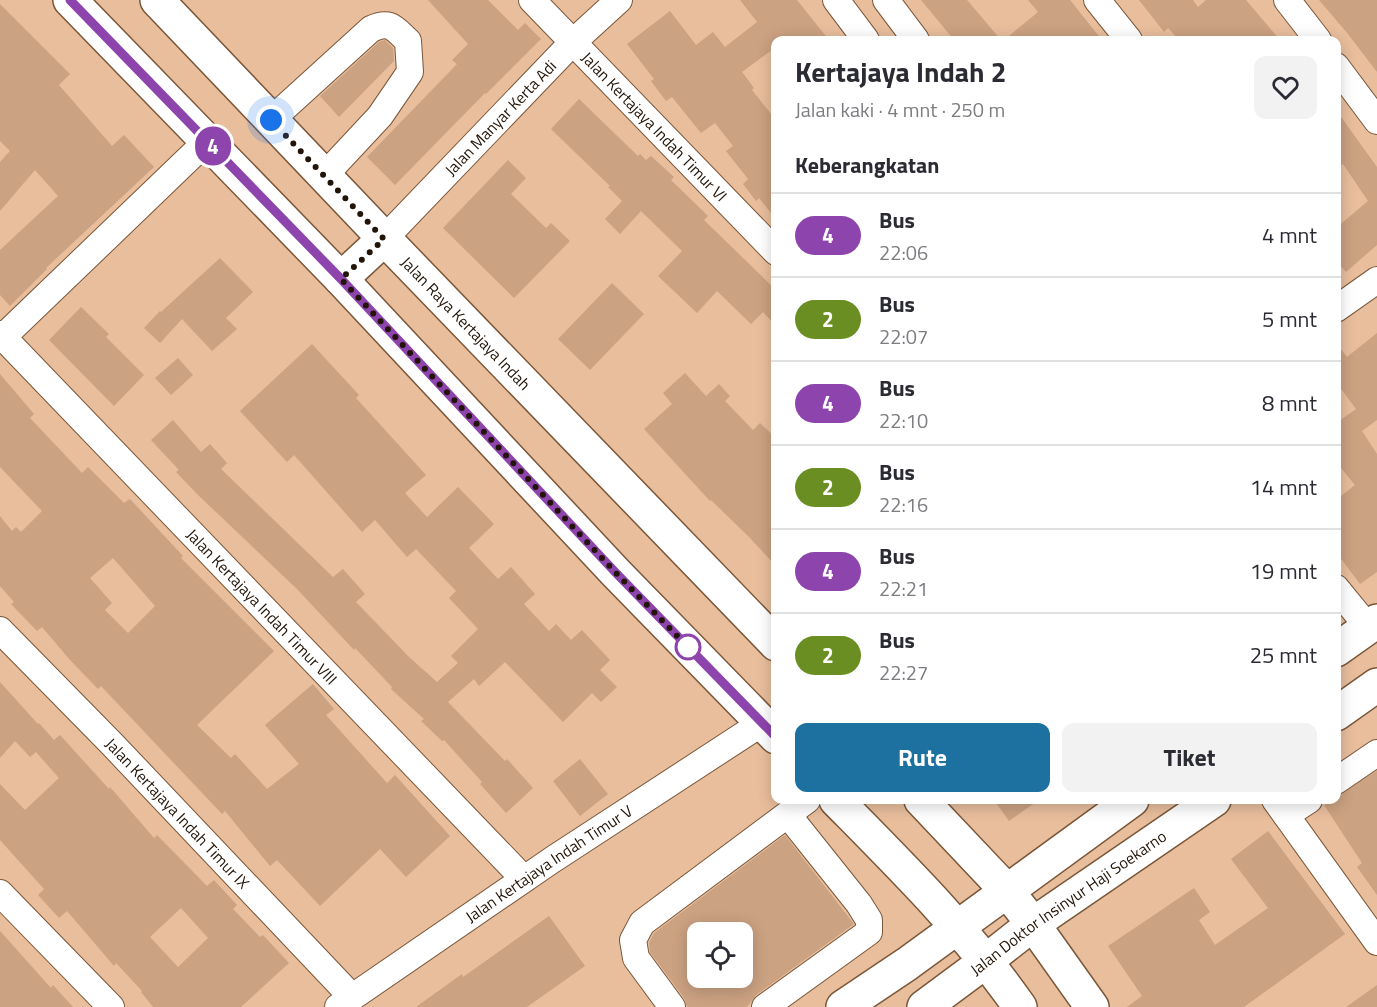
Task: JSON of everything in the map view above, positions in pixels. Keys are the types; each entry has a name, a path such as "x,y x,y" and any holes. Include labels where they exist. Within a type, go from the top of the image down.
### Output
{"main road":[{"path":"70,0 341,279 616,573 769,730"},
{"name":"Jalan Raya Kertajaya Indah","path":"157,0 384,239 771,639"},
{"path":"341,279 384,239"},
{"path":"1341,710 1377,685"},
{"path":"840,804 926,891 987,961 1020,1007"},
{"path":"925,804 1007,891 1092,1007"},
{"path":"843,1007 907,964 1127,804"},
{"name":"Jalan Doktor Insinyur Haji Soekarno","path":"924,1007 1033,924 1208,804"}],"street":[{"name":"Jalan Kertajaya Indah Timur VI","path":"532,0 771,247"},
{"name":"Jalan Manyar Kerta Adi","path":"384,239 572,43 619,0"},
{"path":"836,0 863,36"},
{"path":"886,0 913,36"},
{"path":"1097,0 1126,36"},
{"path":"1287,0 1315,36"},
{"path":"271,120 371,29 382,24 391,26 408,41 410,72 381,116 324,176"},
{"path":"1341,73 1377,121"},
{"path":"1,337 207,141"},
{"path":"1341,304 1377,279"},
{"name":"Jalan Kertajaya Indah Timur VIII","path":"1,337 524,879"},
{"path":"1341,603 1352,637"},
{"name":"Jalan Kertajaya Indah Timur IX","path":"0,630 112,744 345,1002"},
{"name":"Jalan Kertajaya Indah Timur V","path":"345,1002 639,801 769,730"},
{"path":"1341,778 1377,753"},
{"path":"672,1007 636,958 633,940 642,923 802,804"},
{"path":"1281,807 1377,942"},
{"path":"765,1007 869,932 869,920 859,904 788,816"},
{"path":"0,892 111,1007"}],"building":[{"path":"428,0 488,0 518,30 525,23 541,39 395,185 367,157 457,64 452,60 468,44"},
{"path":"740,0 797,0 826,36 771,36 771,51 742,72 754,88 752,90 771,114 771,213 759,198 756,201 743,184 748,179 726,151 733,146 715,123 701,133 672,97 666,101 651,81 654,79 627,44 670,11 696,45 713,32 725,47 757,22"},
{"path":"921,0 967,0 998,36 951,36"},
{"path":"1028,0 1070,0 1099,36 1009,36 1038,12"},
{"path":"1139,0 1193,0 1198,7 1206,0 1246,0 1277,36 1175,36 1168,28 1164,32"},
{"path":"1319,0 1377,0 1377,72 1348,34"},
{"path":"0,4 70,74 59,85 112,146 124,135 154,167 46,268 10,306 0,295 0,250 58,196 35,170 0,211 0,162 10,151 0,141"},
{"path":"385,40 393,48 394,61 339,117 320,96 379,42"},
{"path":"579,99 638,156 640,154 646,160 651,156 674,177 671,180 708,216 704,220 771,285 771,321 763,312 751,324 717,291 697,313 658,276 682,251 641,211 620,234 605,219 622,201 608,187 610,186 551,129"},
{"path":"1341,117 1377,167 1377,245 1346,272 1341,266 1341,224 1368,201 1343,164 1341,165"},
{"path":"508,160 526,178 511,194 546,228 551,223 570,241 514,298 443,228"},
{"path":"220,258 253,292 226,318 237,329 212,351 182,319 160,343 144,328"},
{"path":"612,283 644,314 590,370 558,339"},
{"path":"81,307 109,334 106,337 144,375 114,406 49,340"},
{"path":"1377,333 1377,420 1362,431 1377,454 1377,572 1360,584 1341,559 1341,496 1355,485 1341,468 1341,420 1356,409 1341,389 1341,349 1347,357"},
{"path":"312,344 359,395 356,398 426,475 405,493 427,517 458,487 494,524 469,548 498,579 511,567 535,594 524,604 549,631 556,624 571,640 582,630 610,660 600,670 617,687 601,702 592,693 563,722 505,662 479,686 474,679 448,702 505,761 507,759 533,788 506,813 444,740 442,741 421,721 424,719 391,689 392,687 297,589 198,495 151,440 173,420 201,452 210,444 227,463 221,469 333,577 343,569 365,594 356,602 409,657 437,682 458,663 451,656 478,629 449,598 456,591 416,549 407,557 375,520 362,532 294,455 287,462 240,411"},
{"path":"178,358 193,375 171,395 155,378"},
{"path":"685,373 706,396 719,384 730,396 725,401 753,430 760,423 771,433 771,561 710,501 644,429 672,404 663,393"},
{"path":"0,374 34,414 30,418 82,473 88,467 124,503 130,499 183,556 181,558 274,651 197,725 231,758 235,754 267,789 299,764 265,725 313,684 334,709 326,715 387,783 395,775 450,836 406,877 380,849 320,906 277,860 270,866 225,811 222,814 101,686 98,689 70,660 42,627 37,631 11,604 14,602 0,586 0,516 12,531 16,527 21,532 42,511 0,467","holes":["113,558 155,606 128,633 105,610 112,603 90,578"]},
{"path":"0,682 54,740 60,735 109,789 110,787 154,838 157,835 207,886 214,880 237,905 233,909 260,937 263,935 289,963 241,1007 153,1007 142,991 116,963 114,966 67,911 59,918 38,895 44,889 0,840 0,784 25,810 59,778 36,752 30,757 15,741 0,758","holes":["181,908 208,938 178,967 150,937"]},
{"path":"580,759 608,794 580,816 553,781"},
{"path":"1377,771 1377,895 1357,867 1362,863 1324,805 1341,804 1341,794"},
{"path":"997,804 1033,804 1009,821"},
{"path":"1268,831 1345,934 1244,1007 1127,1007 1142,996 1108,946 1194,888 1210,912 1199,920 1215,945 1268,908 1231,859"},
{"path":"785,835 854,924 756,995 747,1007 687,1007 684,998 650,952 649,943 654,933"},
{"path":"549,916 585,966 527,1007 416,1007 462,974 463,977"},
{"path":"0,931 51,988 53,985 73,1007 0,1007"},
{"path":"1377,985 1377,1007 1346,1007"}],"bus line":[{"name":"4","path":"70,0 341,279 616,573 771,732"}],"route":[{"path":"271,120 384,239 341,279 688,647"}]}
